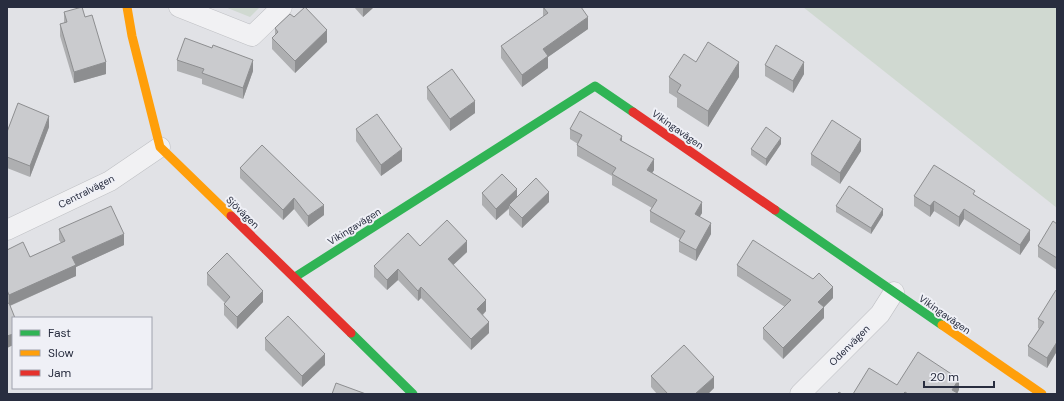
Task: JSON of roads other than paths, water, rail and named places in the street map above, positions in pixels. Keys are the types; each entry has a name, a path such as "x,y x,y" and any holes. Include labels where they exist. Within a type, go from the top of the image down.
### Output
{"street":[{"path":"127,7 132,36 160,147"},
{"path":"178,7 252,36 282,7"},
{"name":"Vikingavägen","path":"294,277 595,86 1042,394"},
{"name":"Centralvägen","path":"7,230 110,181 160,147"},
{"name":"Sjövägen","path":"160,147 413,394"},
{"name":"Odenvägen","path":"800,394 880,314 894,292"}]}
